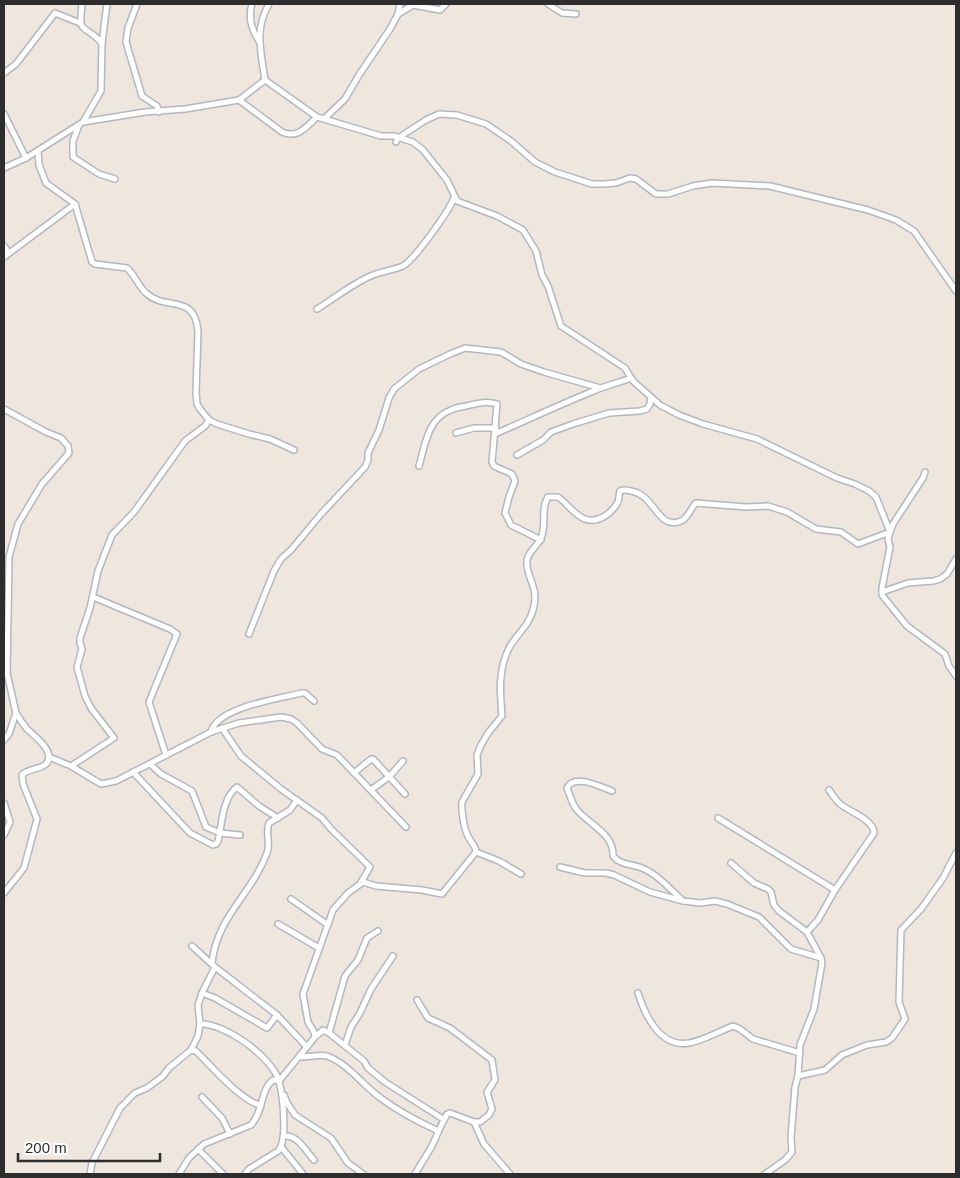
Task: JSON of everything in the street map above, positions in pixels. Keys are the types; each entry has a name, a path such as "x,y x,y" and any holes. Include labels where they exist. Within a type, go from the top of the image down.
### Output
{"street":[{"path":"80,23 82,4"},
{"path":"107,4 102,43 101,91 81,123 73,141 73,157 98,174 115,179"},
{"path":"138,4 128,28 126,42 142,96 157,106 159,112"},
{"path":"252,4 250,12 252,32 259,42"},
{"path":"269,4 262,15 259,42 265,80 317,117 381,136 413,142 423,150 447,180 454,198 460,204 497,216 523,230 536,251 542,275 548,286 561,326 625,368 631,378 651,398 679,415 703,424 757,439 837,478 856,484 869,491 876,497 890,532"},
{"path":"324,119 345,99 390,29 398,14 400,4"},
{"path":"398,14 413,4 440,10 446,4"},
{"path":"548,4 562,13 576,14"},
{"path":"4,73 16,64 55,13 80,23 82,27 97,37 102,43"},
{"path":"4,168 38,151 81,123 239,100 265,80"},
{"path":"239,100 282,132 289,135 299,133 317,117"},
{"path":"4,114 26,158"},
{"path":"397,140 426,120 439,114 457,116 486,124 511,141 535,162 555,172 592,184 616,183 630,178 636,179 656,194 668,194 693,186 712,184 770,186 868,210 896,220 914,230 956,291"},
{"path":"38,151 39,165 46,183 75,204 92,262 127,268 141,288 155,300 182,305 192,313 197,322 198,331 197,404 209,420 270,439 294,450"},
{"path":"317,310 373,275 402,266 413,258 450,208 454,198"},
{"path":"4,257 75,204"},
{"path":"4,246 9,253"},
{"path":"250,634 276,566 365,467 368,453 379,430 388,398 394,389 419,369 465,348 501,352 521,364 600,388"},
{"path":"456,433 474,428 496,431 600,388 631,378"},
{"path":"517,454 543,440 551,432 573,424 609,413 647,409 651,398"},
{"path":"419,466 428,433 435,421 450,410 483,402 497,404 492,462 494,466 512,474 515,481 508,497 505,513 511,525 541,540"},
{"path":"4,409 46,432 62,438 68,446 69,453 42,484 18,524 9,557 5,674 16,713 26,728 45,746 49,756 46,764 29,770 22,775 23,784 37,819 24,868 4,893"},
{"path":"71,766 114,738 91,708 85,696 77,666 82,650 80,638 93,597 98,571 112,535 134,512 184,441 205,426 209,420"},
{"path":"925,472 924,478 893,524 890,532 888,539 890,547 882,595 907,626 946,654 949,666 956,676"},
{"path":"476,852 476,848 466,833 461,808 462,802 478,774 478,755 481,745 502,716 501,671 510,648 529,622 534,604 534,592 533,582 526,563 528,556 541,540 548,497 558,497 585,519 596,520 604,517 618,501 620,491 625,489 645,497 662,518 671,523 681,522 694,504 700,503 746,507 768,506 787,512 816,529 841,532 858,544 890,532"},
{"path":"882,592 908,584 940,579 947,574 956,559"},
{"path":"93,597 170,629 177,634 148,702 166,756"},
{"path":"211,732 216,723 233,711 266,700 304,693 314,701"},
{"path":"4,740 9,734 16,713"},
{"path":"49,756 71,766 101,784 116,781 211,732 239,723 281,717 297,722 322,749 337,755 406,827"},
{"path":"222,728 241,756 322,818 331,830 370,867 360,884 348,893 333,910 303,994 308,1022 315,1037"},
{"path":"354,772 370,759 373,759 405,794"},
{"path":"371,790 390,776 403,761"},
{"path":"150,764 161,774 192,791 203,824 211,831 240,835"},
{"path":"134,772 152,794 172,812 190,833 213,845 216,844 220,833 226,802 237,787 259,806 278,818"},
{"path":"612,791 582,781 575,781 567,786 575,809 609,838 613,847 613,856 616,860 642,868 683,901"},
{"path":"807,932 818,920 874,833 874,829 857,814 839,804 829,790"},
{"path":"90,1174 92,1163 120,1108 135,1093 147,1088 163,1076 169,1068 191,1050 198,1036 200,1024 198,1005 214,965 216,941 226,918 252,883 267,854 270,844 269,823 290,810 297,800"},
{"path":"4,803 10,822 4,834"},
{"path":"718,818 836,890"},
{"path":"476,852 499,861 521,874"},
{"path":"360,884 368,883 376,886 422,890 442,894 476,852"},
{"path":"798,1076 825,1070 842,1055 867,1045 886,1042 892,1038 903,1024 905,1019 899,1002 901,930 921,909 954,862 956,853"},
{"path":"731,863 754,883 771,892 774,905 807,932 821,958 820,981 814,1009 800,1045 798,1076 795,1087 792,1152 785,1160 765,1174"},
{"path":"560,867 585,873 614,875 650,892 683,901 700,903 715,901 747,911 759,918 791,949 821,958"},
{"path":"291,899 328,925"},
{"path":"278,924 319,948"},
{"path":"329,1033 345,976 358,960 367,938 378,931"},
{"path":"192,946 277,1014 290,1026 307,1047"},
{"path":"345,1045 351,1027 371,989 393,956"},
{"path":"202,993 215,998 266,1028 277,1014"},
{"path":"638,993 652,1024 664,1037 672,1042 690,1043 733,1026 753,1039 800,1053"},
{"path":"415,1174 432,1146 446,1114 450,1112 474,1122 480,1122 489,1115 492,1109 487,1092 494,1080 493,1063 458,1034 428,1018 417,1000"},
{"path":"200,1024 210,1023 260,1052 277,1074 287,1104 295,1115 331,1138 348,1163 363,1174"},
{"path":"279,1081 323,1030 345,1045 385,1082 443,1119"},
{"path":"191,1050 196,1051 235,1089 256,1104 262,1105"},
{"path":"300,1057 328,1056 350,1071 382,1100 416,1121 439,1130"},
{"path":"179,1174 189,1158 204,1144 251,1125 262,1105 268,1084 273,1080 279,1081"},
{"path":"245,1174 249,1168 282,1148 284,1136 282,1090"},
{"path":"202,1097 222,1118 230,1134"},
{"path":"474,1122 484,1144 510,1174"},
{"path":"284,1136 290,1136 295,1139 314,1160"},
{"path":"282,1148 302,1174"},
{"path":"198,1149 223,1174"}]}
